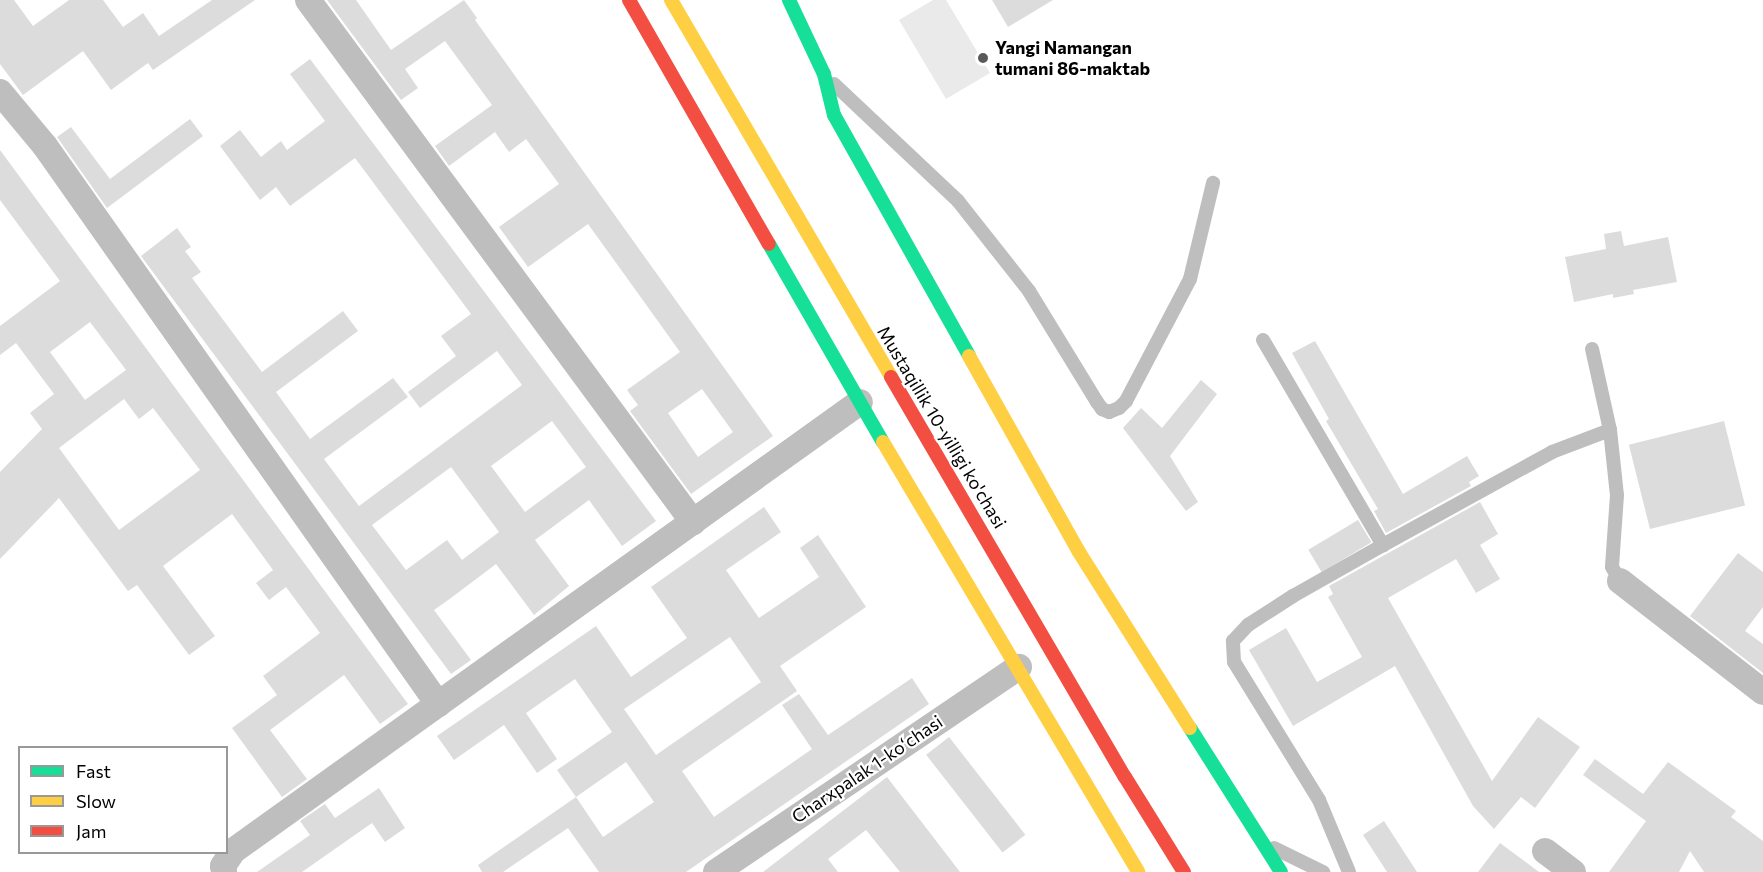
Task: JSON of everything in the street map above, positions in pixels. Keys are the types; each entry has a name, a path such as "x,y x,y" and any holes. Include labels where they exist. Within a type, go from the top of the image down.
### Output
{"main road":[{"path":"629,0 860,402 1019,667 1138,872"},
{"name":"Mustaqillik 10-yilligi ko'chasi","path":"671,0 1125,777 1184,872"},
{"path":"789,0 824,74 834,115 1079,552 1281,872"}],"street":[{"path":"308,0 693,522"},
{"path":"0,92 45,147 438,704"},
{"path":"224,872 223,866 233,851 860,402"},
{"path":"1620,581 1763,692"},
{"name":"Charxpalak 1-koʻchasi","path":"716,872 1019,667"},
{"path":"1545,851 1573,872"}],"lane":[{"path":"824,74 958,201 1029,291 1097,402 1102,409 1109,412 1119,408 1126,400 1190,279 1213,183"},
{"path":"1263,340 1383,545"},
{"path":"1592,349 1610,430 1617,495 1612,567 1620,581"},
{"path":"1349,872 1320,800 1234,662 1233,641 1257,619 1383,545 1552,452 1610,430"},
{"path":"1263,843 1323,872"}],"shaded area":[{"path":"933,0 946,0 990,73 946,99 899,20"}],"building":[{"path":"0,0 14,0 33,26 69,0 103,0 123,27 143,13 159,36 212,0 255,0 153,70 148,63 111,90 83,51 23,95 0,64"},
{"path":"327,0 356,0 391,50 464,0 477,18 475,20 773,436 691,494 630,411 638,405 627,390 680,352 632,285 588,224 528,267 499,227 559,184 526,139 509,152 495,132 449,166 435,146 492,105 445,41 405,69 418,88 401,100","holes":["702,389 733,432 698,457 668,413"]},
{"path":"992,0 1053,0 1008,27"},
{"path":"310,59 656,521 622,546 589,500 535,540 569,586 534,615 496,564 434,610 471,660 451,674 141,256 177,228 191,247 185,251 201,272 192,278 262,372 343,311 358,331 276,392 310,439 393,378 408,397 324,459 359,506 522,385 497,351 420,408 408,392 456,356 441,336 471,314 355,158 290,206 276,187 260,200 220,146 240,130 261,157 281,141 287,150 325,121 290,74","holes":["552,421 586,467 525,512 491,466","451,467 499,532 462,560 447,540 406,570 372,525"]},
{"path":"190,119 203,136 107,208 57,137 71,127 110,179"},
{"path":"0,150 408,704 380,724 344,675 270,730 307,779 282,797 232,728 277,695 263,676 320,633 286,587 269,600 256,583 273,570 232,514 163,566 215,636 189,655 137,585 128,591 59,498 0,559 0,472 42,429 30,413 54,394 16,343 0,355 0,326 60,281 0,200","holes":["90,322 126,370 85,400 50,352","124,399 139,419 153,408 200,470 119,530 59,448"]},
{"path":"1621,231 1624,246 1668,237 1677,282 1633,290 1634,294 1613,298 1613,294 1574,302 1565,257 1606,249 1604,234"},
{"path":"1315,341 1403,494 1467,456 1479,476 1469,482 1471,486 1386,533 1374,511 1378,509 1326,421 1329,419 1292,353"},
{"path":"1201,380 1217,394 1170,456 1198,502 1186,511 1123,428 1141,408 1162,428"},
{"path":"1724,421 1745,505 1650,529 1629,445"},
{"path":"1480,502 1498,534 1480,545 1500,579 1476,593 1456,559 1388,598 1492,781 1538,717 1580,747 1535,808 1521,797 1494,829 1473,806 1395,666 1293,726 1249,650 1286,628 1317,682 1362,657 1328,597 1333,594 1329,586"},
{"path":"764,507 781,532 726,570 759,618 819,577 800,548 818,535 866,607 780,666 797,691 682,771 714,817 812,749 782,705 799,694 828,735 912,678 929,704 686,872 599,872 568,828 503,872 482,872 478,865 576,797 557,770 612,732 575,679 526,713 557,759 537,773 504,725 454,760 437,736 596,626 631,677 687,638 651,587","holes":["730,637 761,682 656,755 624,709","626,762 654,802 603,837 576,797"]},
{"path":"1358,520 1371,542 1322,572 1308,550"},
{"path":"1738,553 1763,572 1763,607 1745,631 1763,644 1763,673 1690,616"},
{"path":"949,737 1025,835 1002,853 926,755"},
{"path":"1595,759 1643,794 1668,762 1736,811 1731,817 1763,841 1763,872 1704,872 1690,851 1679,872 1609,872 1646,821 1583,775"},
{"path":"887,777 960,872 900,872 866,830 828,859 838,872 763,872"},
{"path":"379,788 405,828 385,842 372,823 302,872 257,872 310,835 300,821 325,804 335,818"},
{"path":"1384,821 1417,872 1387,872 1363,835"},
{"path":"1500,843 1539,872 1478,872"}],"traffic: fast":[{"path":"789,0 824,74 834,115 969,356"},
{"path":"769,244 883,442"},
{"path":"1190,728 1281,872"}],"traffic: slow":[{"path":"671,0 891,377"},
{"path":"969,356 1079,552 1190,728"},
{"path":"883,442 1138,872"}],"traffic: jam":[{"path":"629,0 769,244"},
{"path":"891,377 1125,777 1184,872"}],"place":[{"name":"Yangi Namangan tumani 86-maktab","path":"983,58"}]}
